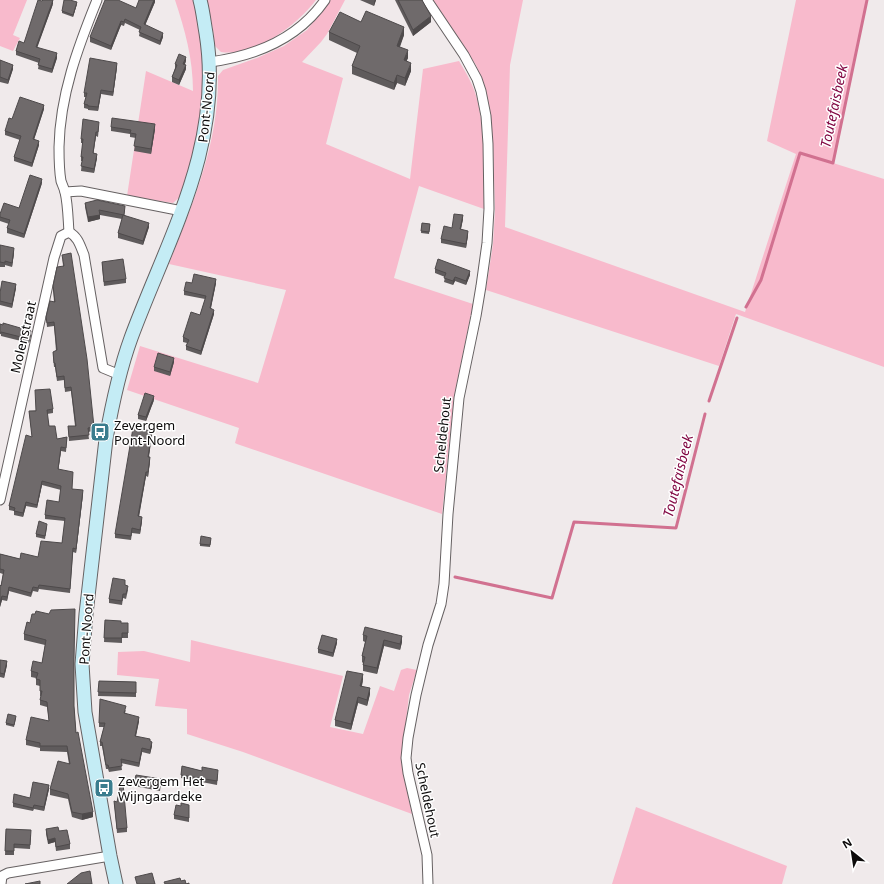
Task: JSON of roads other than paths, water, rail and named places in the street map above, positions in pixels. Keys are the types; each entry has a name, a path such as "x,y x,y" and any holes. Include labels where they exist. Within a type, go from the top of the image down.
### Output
{"street":[{"path":"97,0 75,57 67,88 62,113 59,148 61,180 65,192 69,232 75,235 79,240 84,255 103,368 120,375"},
{"name":"Pont-Noord","path":"116,884 85,712 82,664 86,614 110,414 131,339 182,211 197,168 205,131 210,89 210,62 200,0"},
{"path":"210,62 237,58 281,41 308,20 324,0"},
{"name":"Scheldehout","path":"427,0 471,68 481,91 486,116 488,144 489,210 487,243 481,286 459,398 448,507 444,584 441,604 428,645 418,688 408,738 406,758 408,773 427,855 428,884"},
{"path":"65,192 81,191 182,211"},
{"name":"Molenstraat","path":"0,500 54,258 61,236 69,232"},
{"path":"1,884 2,876 8,874 110,856"}],"waterway":[{"name":"Toutefaisbeek","path":"746,307 761,280 800,153 833,163 867,0"},
{"name":"Toutefaisbeek","path":"709,401 737,318"},
{"name":"Toutefaisbeek","path":"455,577 552,598 574,522 676,528 705,414"}],"place":[{"name":"Zevergem Pont-Noord","path":"100,432"},
{"name":"Zevergem Het Wijngaardeke","path":"104,788"}]}
